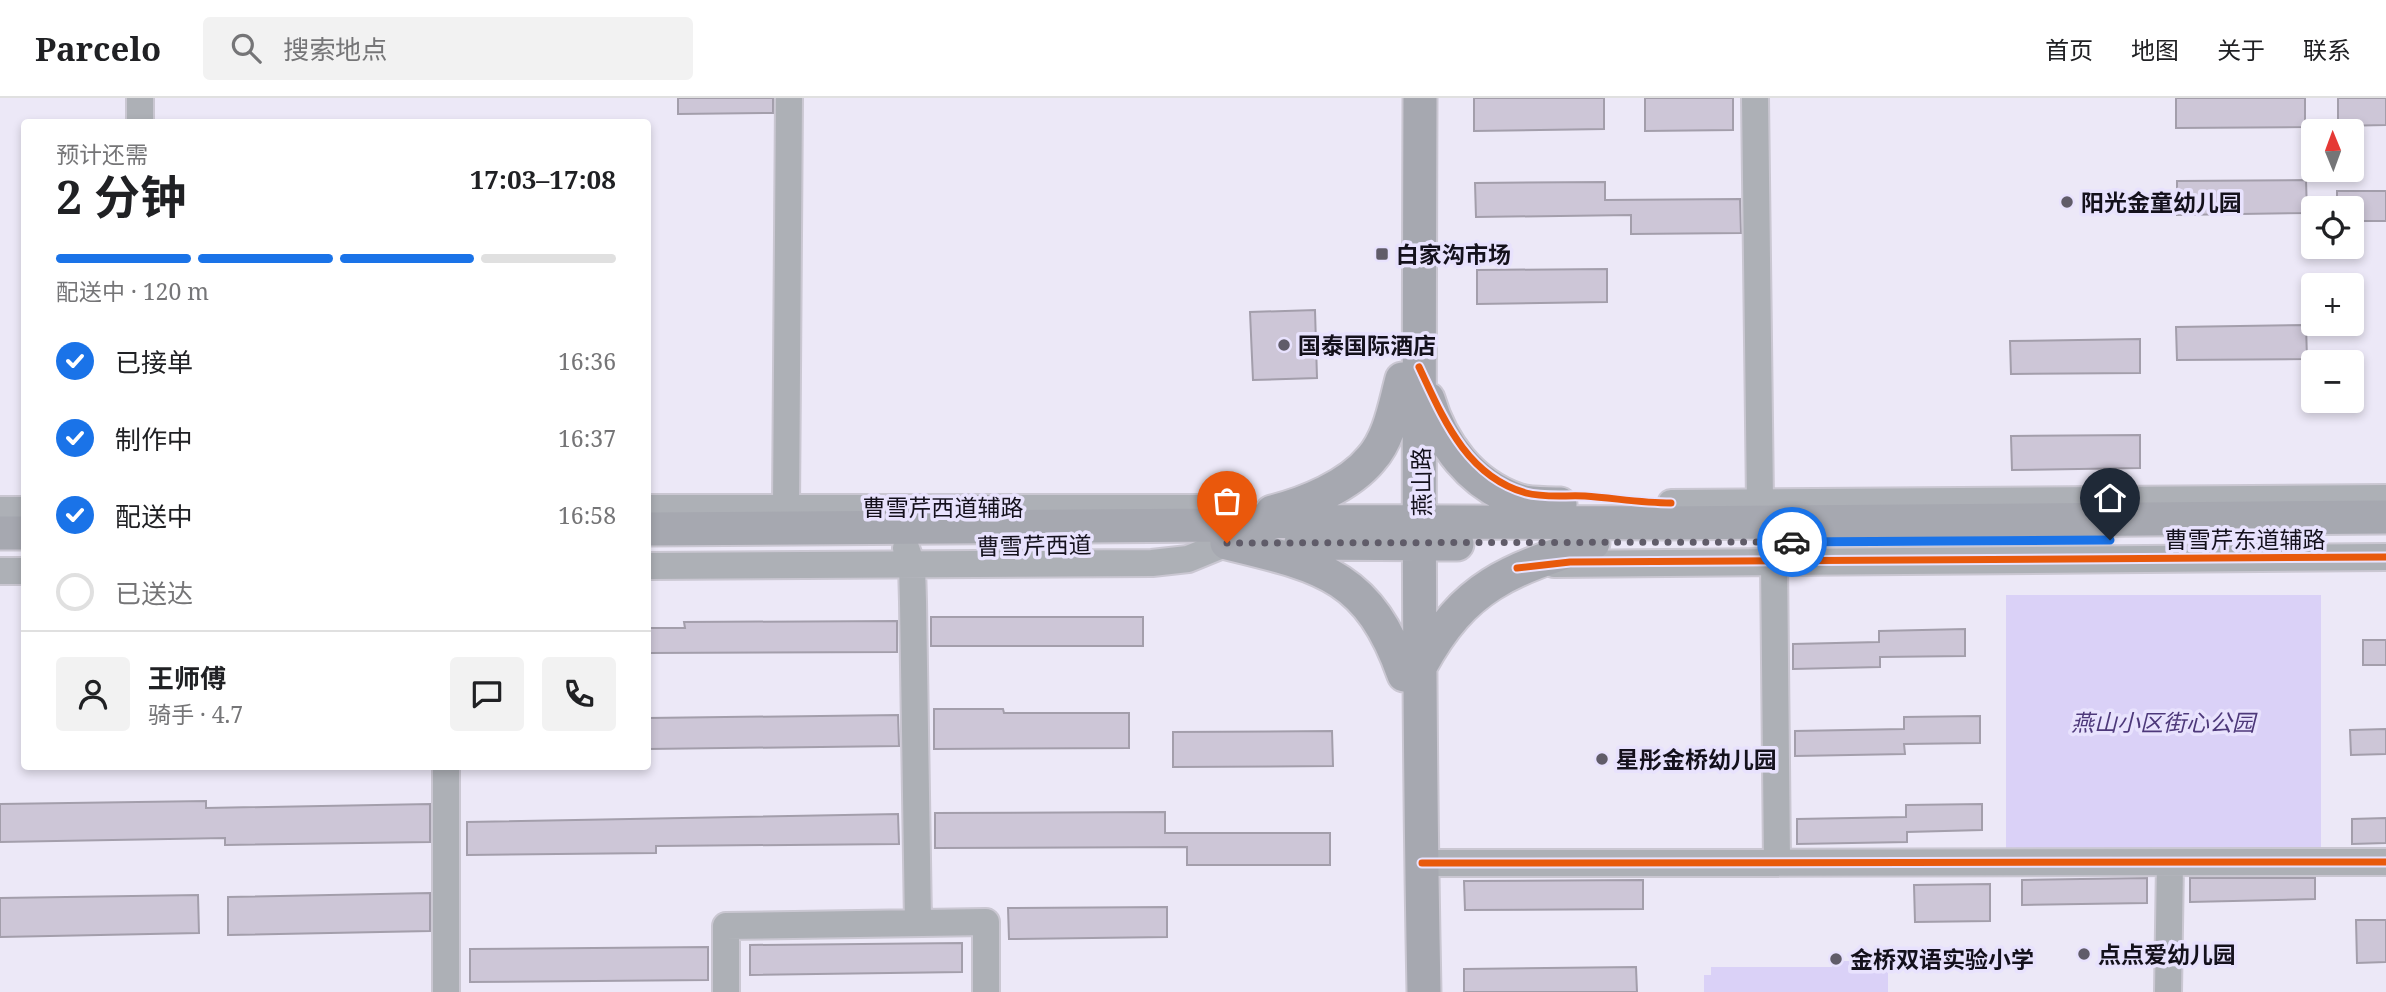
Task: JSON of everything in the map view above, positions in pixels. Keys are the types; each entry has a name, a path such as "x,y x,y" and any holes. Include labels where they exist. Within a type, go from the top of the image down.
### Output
{"main road":[{"name":"燕山路","path":"1401,98 1411,373 1407,992"},
{"name":"燕山路","path":"1411,373 1420,98"},
{"path":"1411,373 1440,434 1454,456 1477,478 1520,501 1668,513"},
{"path":"1230,532 1315,496 1347,479 1371,459 1387,431 1411,373"},
{"path":"1412,532 1668,513 2386,517"},
{"name":"曹雪芹西道","path":"651,529 791,518 1215,525 1230,532"},
{"name":"曹雪芹西道","path":"651,548 909,556 1230,532 1412,532"},
{"path":"1230,532 1327,572 1374,612 1411,673 1440,629 1485,587 1517,568 1593,543"},
{"path":"1412,532 1593,543 2386,539"},
{"path":"0,533 21,533"},
{"path":"0,552 21,552"},
{"name":"燕山路","path":"1411,673 1422,863 1424,992"}],"street":[{"path":"140,98 140,119"},
{"path":"651,508 791,518 789,98"},
{"path":"1755,98 1760,502"},
{"name":"曹雪芹东道辅路","path":"1668,513 1760,502 2386,498"},
{"path":"0,510 21,510"},
{"path":"651,566 909,556 918,923"},
{"name":"曹雪芹东道辅路","path":"1517,568 1570,562 2386,557"},
{"path":"1774,561 1777,863"},
{"path":"0,571 21,571"},
{"path":"446,770 446,992"},
{"path":"1422,863 2386,862"},
{"path":"2168,992 2169,863"},
{"path":"726,992 726,926 986,922 986,992"}],"green space":[{"name":"燕山小区街心公园","path":"2006,595 2321,595 2321,849 2006,848"},
{"path":"1833,961 1868,961 1888,966 1888,992 1704,992 1704,975 1711,975 1711,967 1832,967"}],"building":[{"path":"678,98 773,98 773,113 678,114"},
{"path":"1474,98 1604,98 1604,129 1474,131"},
{"path":"1645,98 1733,98 1733,130 1645,131"},
{"path":"2176,98 2305,98 2305,119 2301,119 2301,127 2176,128"},
{"path":"2338,98 2386,98 2386,125 2364,125 2364,119 2338,119"},
{"path":"2301,180 2306,182 2306,196 2301,196 2301,213 2177,215 2177,181"},
{"path":"1605,182 1605,200 1740,199 1741,233 1631,234 1631,215 1476,217 1475,183"},
{"path":"2337,191 2386,191 2386,221 2364,221 2364,196 2337,196"},
{"path":"1607,269 1607,302 1477,304 1477,270"},
{"name":"国泰国际酒店","path":"1315,310 1317,378 1253,380 1250,312"},
{"path":"2301,325 2301,336 2306,336 2307,350 2301,350 2301,359 2177,360 2176,327"},
{"path":"2140,339 2140,373 2011,374 2010,341"},
{"path":"2140,435 2140,468 2012,470 2011,436"},
{"path":"931,617 1143,617 1143,646 931,646"},
{"path":"897,621 897,652 651,653 651,628 685,628 684,622"},
{"path":"1965,629 1965,656 1880,657 1880,667 1793,669 1793,644 1879,642 1879,631"},
{"path":"2363,640 2386,640 2386,665 2363,665"},
{"path":"934,709 1003,709 1004,713 1129,713 1129,748 934,749"},
{"path":"898,715 899,746 651,749 651,718"},
{"path":"1980,716 1980,743 1904,744 1905,754 1795,756 1795,731 1904,729 1904,717"},
{"path":"2386,729 2386,754 2351,755 2350,730"},
{"path":"1332,731 1333,766 1173,767 1173,732"},
{"path":"206,801 206,808 430,804 430,842 225,845 225,838 0,842 0,804"},
{"path":"1982,804 1982,830 1907,832 1907,842 1797,844 1797,819 1906,817 1906,805"},
{"path":"1165,812 1165,833 1330,833 1330,865 1187,865 1187,847 935,848 935,813"},
{"path":"898,814 899,844 656,846 656,853 467,855 467,822"},
{"path":"2386,818 2386,843 2352,844 2352,819"},
{"path":"2147,878 2147,903 2022,905 2022,880"},
{"path":"2190,878 2315,878 2315,899 2190,902"},
{"path":"1643,880 1643,909 1465,910 1464,881"},
{"path":"1990,884 1990,921 1915,922 1914,885"},
{"path":"430,893 430,931 228,935 228,897"},
{"path":"198,895 199,933 0,937 0,898"},
{"path":"1167,907 1167,937 1009,939 1008,908"},
{"path":"2356,920 2386,920 2386,962 2357,963"},
{"path":"962,943 962,972 750,975 750,945"},
{"path":"708,947 708,980 470,982 470,949"},
{"path":"1636,967 1637,992 1464,992 1464,969"}],"cycle path":[{"path":"1419,367 1437,406 1459,443 1487,473 1505,485 1540,495 1671,503"},
{"path":"1517,568 1570,562 2386,557"},
{"path":"1422,863 2386,862"}],"way so far":[{"path":"1227,543 1421,545 1792,542"}],"place":[{"name":"阳光金童幼儿园","path":"2067,202"},
{"name":"白家沟市场","path":"1382,254"},
{"name":"国泰国际酒店","path":"1284,345"},
{"name":"星彤金桥幼儿园","path":"1602,759"},
{"name":"点点爱幼儿园","path":"2084,954"},
{"name":"金桥双语实验小学","path":"1836,959"}],"route":[{"path":"1792,542 2110,540"}]}
